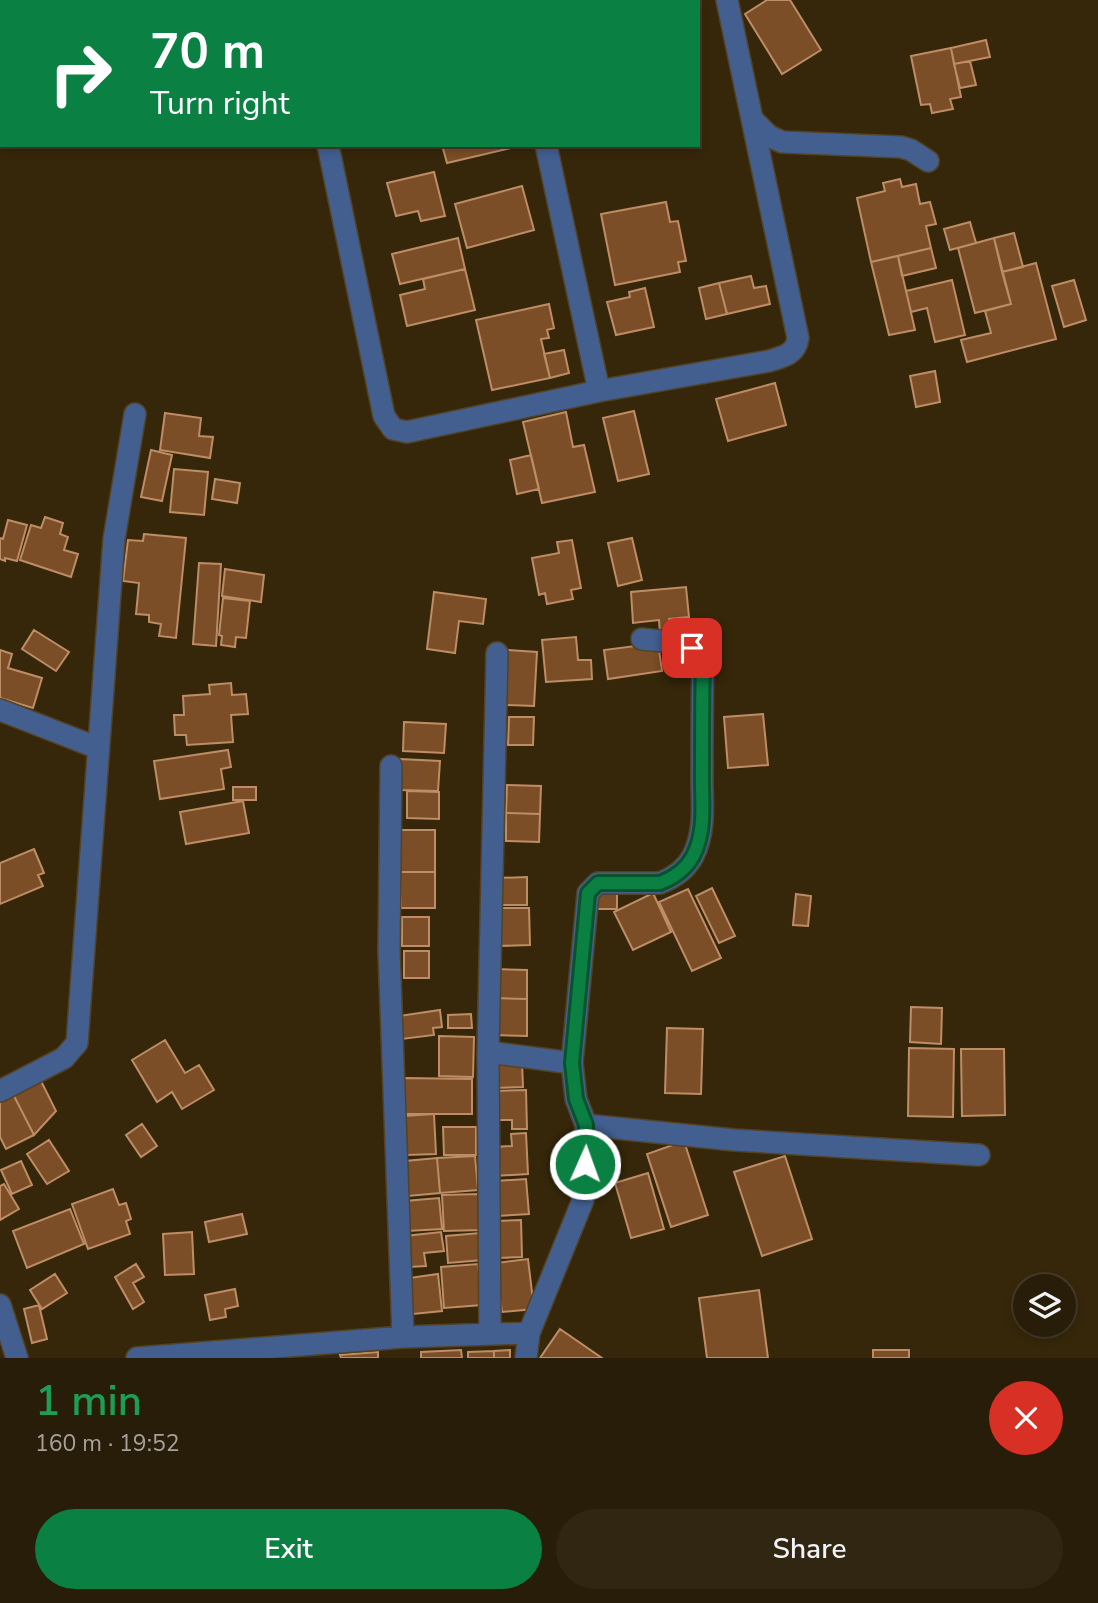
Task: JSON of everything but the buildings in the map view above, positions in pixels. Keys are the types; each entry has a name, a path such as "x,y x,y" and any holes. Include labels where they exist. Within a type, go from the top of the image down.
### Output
{"street":[{"path":"328,147 384,416 388,425 400,432 787,356 797,345 798,338 727,0"},
{"path":"752,119 775,140 901,147 928,161"},
{"path":"545,147 599,391"},
{"path":"0,1091 64,1058 77,1043 114,539 135,414"},
{"path":"526,1358 530,1333 583,1200 586,1125 576,1099 572,1063 588,893 598,883 660,883 668,880 683,869 692,856 703,817 703,660 697,651 685,645 642,639"},
{"path":"490,1333 488,1052 497,653"},
{"path":"0,710 98,748"},
{"path":"391,766 389,951 403,1337"},
{"path":"488,1052 572,1063"},
{"path":"586,1125 734,1140 979,1155"},
{"path":"0,1305 11,1354"},
{"path":"137,1358 295,1352 403,1337 530,1333"}],"route":[{"path":"585,1164 586,1125 574,1091 572,1063 588,893 593,885 598,883 660,883 668,880 688,863 697,845 703,817 703,660 692,648"}]}
